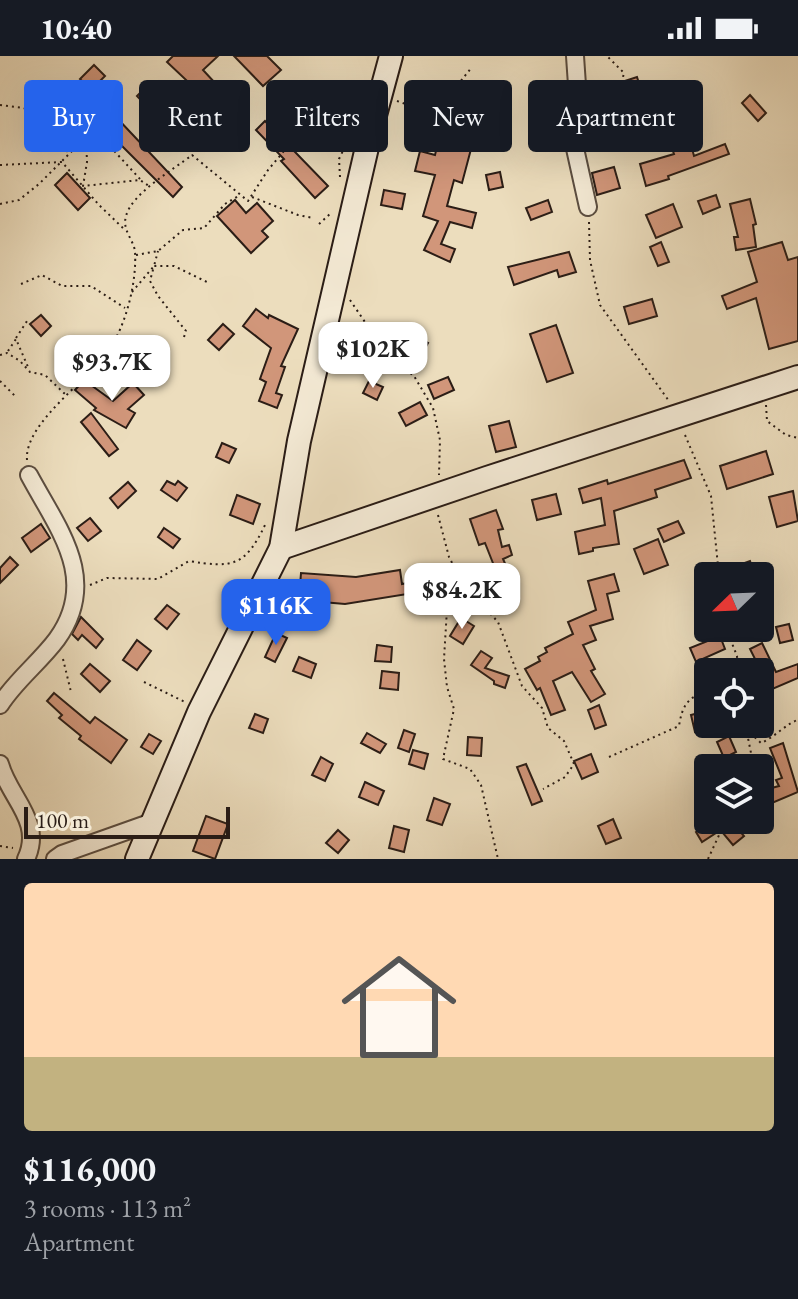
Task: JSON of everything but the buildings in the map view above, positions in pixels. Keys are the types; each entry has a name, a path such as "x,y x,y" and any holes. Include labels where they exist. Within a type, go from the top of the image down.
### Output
{"street":[{"path":"385,80 391,56"},
{"path":"575,56 577,85 572,135 588,207"},
{"path":"137,859 199,712 281,548 299,441 368,152"},
{"path":"281,548 798,377"},
{"path":"0,705 57,638 77,591 73,559 29,475"},
{"path":"0,764 2,774 19,799 32,830 31,849 26,859"},
{"path":"55,859 155,821"}],"path":[{"path":"607,56 624,73 622,80"},
{"path":"462,80 472,67"},
{"path":"0,105 24,108 70,154"},
{"path":"0,204 19,200 86,137 87,162 83,186"},
{"path":"115,152 150,187"},
{"path":"126,230 126,216 143,192 192,155 248,201 283,152"},
{"path":"340,180 339,159 342,152"},
{"path":"0,165 62,162"},
{"path":"29,475 26,451 36,431 108,352 118,334 131,293 135,248 126,230 62,162"},
{"path":"83,186 140,180"},
{"path":"134,255 158,251 183,230 204,228 225,204 241,195"},
{"path":"251,196 313,218"},
{"path":"588,207 590,260 600,305 679,416 691,454 711,496 718,562"},
{"path":"319,224 335,210"},
{"path":"158,251 150,281 186,331 184,337"},
{"path":"131,293 154,266 174,266 207,282"},
{"path":"21,284 42,275 62,286 91,286 126,308"},
{"path":"337,284 361,313 388,356 414,376 433,408 440,440 440,473 432,497 449,557 462,582 498,622 522,686 542,708 548,728 564,741 574,764 570,772 543,789"},
{"path":"0,355 7,353 29,318"},
{"path":"16,339 30,372"},
{"path":"7,353 30,372 45,375 67,396"},
{"path":"0,381 15,396"},
{"path":"764,388 767,421 786,435 798,438"},
{"path":"77,591 107,578 158,579 189,561 214,566 234,563 254,548 270,515"},
{"path":"458,574 447,609 444,659 447,687 454,709 443,759 470,769 481,785 498,859"},
{"path":"57,638 71,692"},
{"path":"144,682 174,695 199,712"},
{"path":"609,757 679,726 682,710 694,697"},
{"path":"774,737 798,720"},
{"path":"756,738 761,743 773,738"},
{"path":"708,859 720,834"}]}
